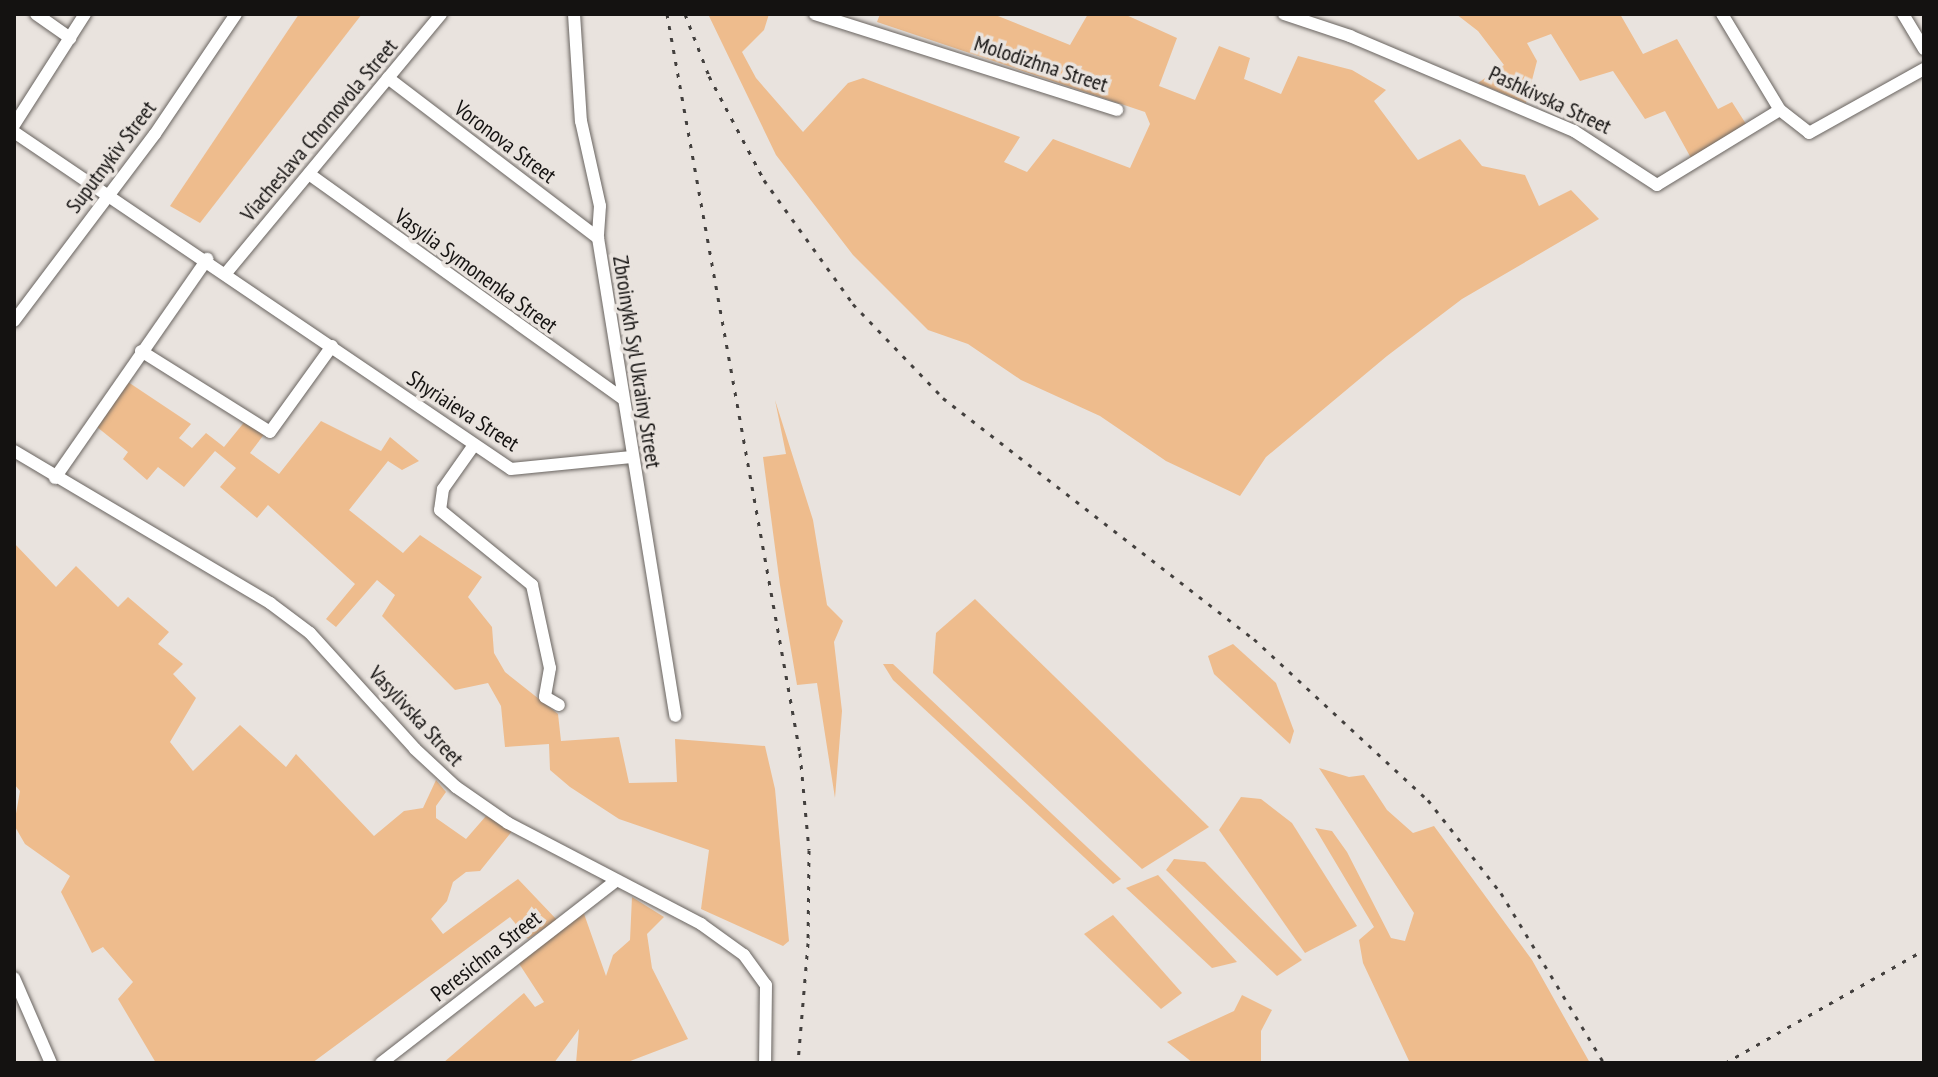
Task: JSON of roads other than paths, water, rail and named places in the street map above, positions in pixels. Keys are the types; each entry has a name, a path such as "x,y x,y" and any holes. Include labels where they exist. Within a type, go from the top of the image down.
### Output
{"street":[{"path":"36,14 70,38"},
{"path":"14,125 85,14"},
{"name":"Suputnykiv Street","path":"14,321 236,14"},
{"name":"Viacheslava Chornovola Street","path":"227,272 441,14"},
{"name":"Zbroinykh Syl Ukrainy Street","path":"574,14 581,121 600,206 598,238 675,716"},
{"name":"Molodizhna Street","path":"815,14 1117,110"},
{"name":"Pashkivska Street","path":"1284,14 1433,69 1574,131 1657,185 1780,110"},
{"path":"1722,14 1780,110 1801,131 1816,132 1924,69"},
{"path":"1903,14 1924,49"},
{"name":"Voronova Street","path":"388,78 598,238"},
{"name":"Shyriaieva Street","path":"14,132 107,196 227,272 511,469 631,457"},
{"name":"Vasylia Symonenka Street","path":"309,174 622,398"},
{"path":"55,478 207,259"},
{"path":"141,351 270,432 332,346"},
{"path":"474,445 443,489 440,510 517,568 532,585 552,680 545,697 559,705"},
{"name":"Vasylivska Street","path":"14,451 270,603 310,633 415,749 456,787 508,823 701,924 757,970 766,985 769,1024 765,1063"},
{"name":"Peresichna Street","path":"381,1063 616,881"},
{"path":"14,978 51,1063"}],"railway":[{"path":"667,14 800,753 809,850 808,943 798,1063"},
{"path":"685,14 709,76 764,180 853,304 943,398 1254,639 1428,800 1501,893 1604,1063"},
{"path":"1725,1063 1924,950"}]}
